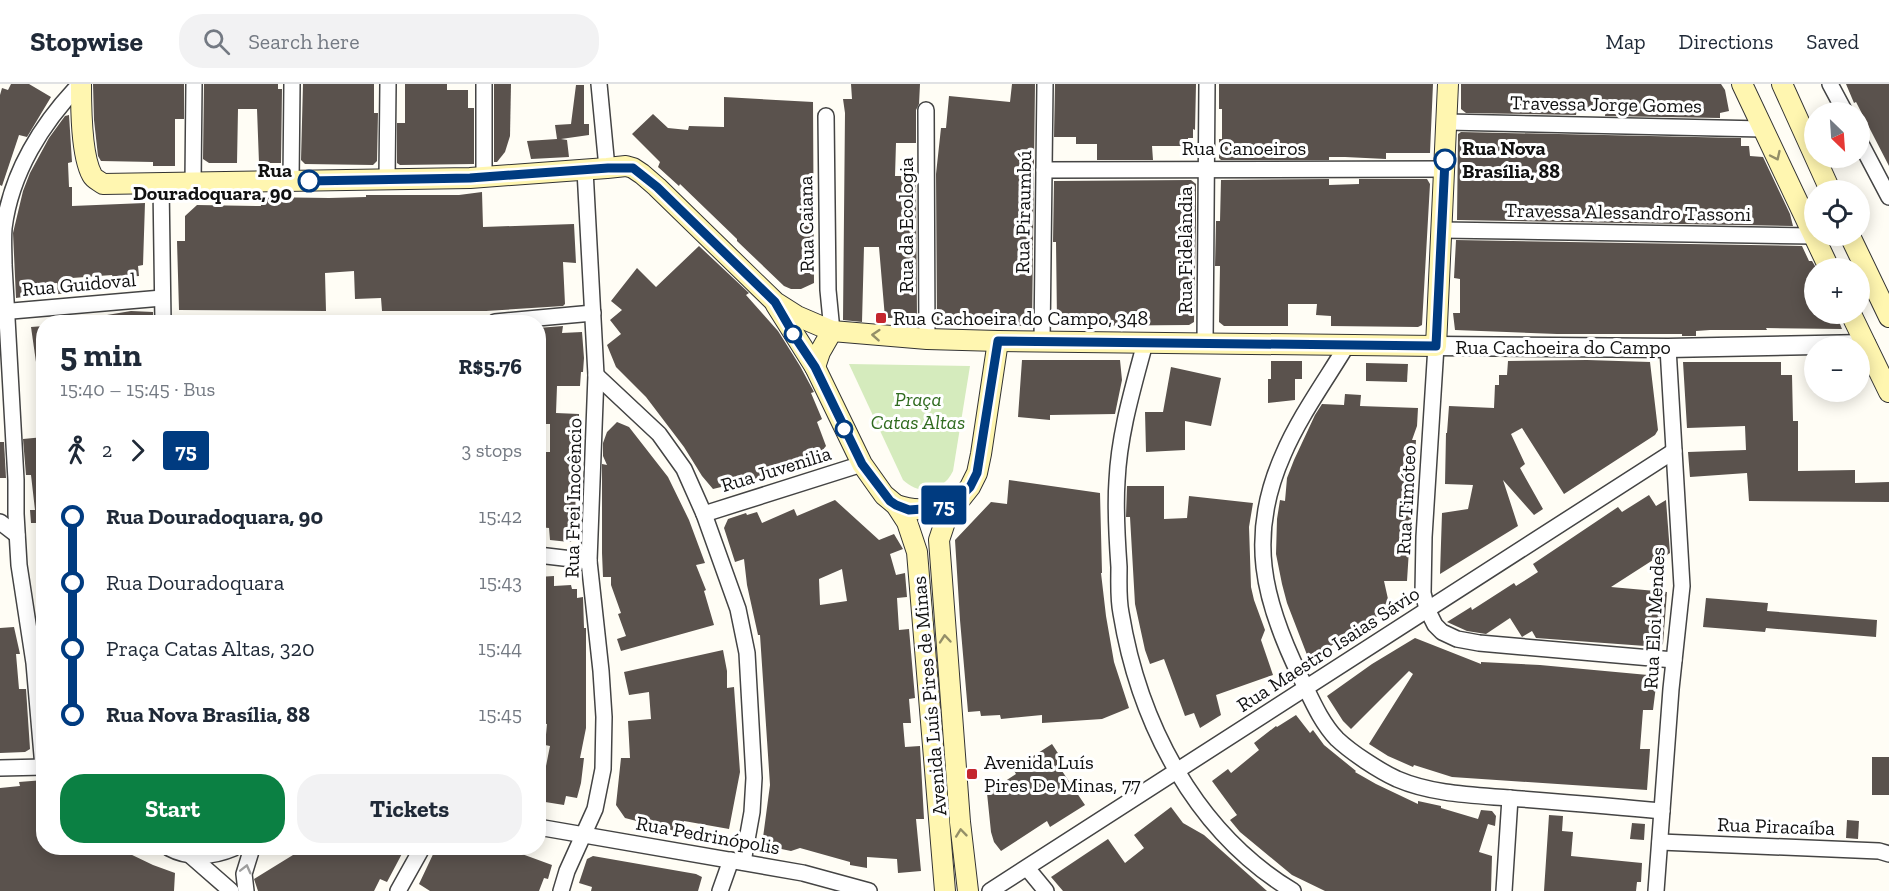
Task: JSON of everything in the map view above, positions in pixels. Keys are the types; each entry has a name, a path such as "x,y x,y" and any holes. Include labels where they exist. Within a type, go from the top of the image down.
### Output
{"main road":[{"path":"80,84 87,161 93,177 103,184 484,177 626,166 633,168 657,187 775,302 815,367 862,464 884,495 896,505 909,510 936,508 958,499 970,487 977,473 998,341"},
{"path":"1436,346 1448,84"},
{"path":"1742,84 1804,217"},
{"path":"1782,84 1825,180"},
{"path":"1855,246 1889,317"},
{"name":"Rua Cachoeira do Campo","path":"775,302 797,316 832,331 927,339 1436,346"},
{"path":"815,367 820,352 832,331"},
{"path":"1870,352 1889,392"},
{"name":"Avenida Luís Pires de Minas","path":"958,499 941,528 938,552 967,888"},
{"name":"Avenida Luís Pires de Minas","path":"896,505 911,531 917,552 942,889"}],"street":[{"path":"36,684 19,565 16,480 3,312 4,229 10,196 22,166 56,110 80,84"},
{"path":"193,183 194,84"},
{"path":"291,181 292,84"},
{"path":"387,179 388,84"},
{"path":"484,84 484,177"},
{"path":"599,84 608,168"},
{"name":"Rua Piraumbú","path":"1042,341 1045,84"},
{"name":"Rua Fidelândia","path":"1205,343 1207,84"},
{"path":"1830,84 1840,102"},
{"name":"Rua da Ecologia","path":"926,110 927,339"},
{"name":"Rua Caiana","path":"826,116 828,290 832,331"},
{"name":"Travessa Jorge Gomes","path":"1447,122 1763,129"},
{"path":"1870,161 1889,197"},
{"name":"Rua Canoeiros","path":"1044,170 1445,169"},
{"name":"Rua Frei Inocêncio","path":"561,891 567,871 585,836 595,809 603,769 604,717 589,561 596,375 585,170"},
{"path":"161,184 163,315"},
{"name":"Travessa Alessandro Tassoni","path":"1442,230 1804,236"},
{"name":"Rua Guidoval","path":"3,312 162,298"},
{"path":"546,317 593,312"},
{"path":"1145,343 1130,400 1117,481 1120,611 1142,694 1166,753 1205,814 1269,877 1293,891"},
{"path":"1347,345 1283,453 1274,476 1261,541 1266,585 1272,609 1294,664 1317,711 1337,739 1373,766 1398,779 1440,792 1662,811"},
{"name":"Rua Cachoeira do Campo","path":"1436,346 1668,348 1804,345"},
{"name":"Rua Timóteo","path":"1436,346 1424,537 1423,593 1427,609 1435,625 1442,632 1457,639 1479,643 1674,660"},
{"name":"Rua Eloi Mendes","path":"1656,891 1682,586 1668,348"},
{"path":"596,375 659,434 684,469 704,514 738,609 747,653 754,778 752,813 736,861 720,891"},
{"name":"Rua Maestro Isaias Sávio","path":"990,891 1674,451"},
{"name":"Rua Juvenilia","path":"704,514 862,464"},
{"path":"0,522 17,535"},
{"path":"546,556 589,561"},
{"path":"0,768 36,767"},
{"path":"1504,891 1510,798"},
{"name":"Rua Pedrinópolis","path":"546,829 803,873 869,891"},
{"name":"Rua Piracaíba","path":"1660,842 1889,854"},
{"path":"191,856 211,855"},
{"path":"246,891 244,874 250,855"},
{"path":"398,891 418,855"},
{"path":"191,856 231,891"},
{"path":"1027,868 1046,891"},
{"name":"Rua Maestro Isaias Sávio","path":"967,888 1004,881"}],"green space":[{"name":"Praça Catas Altas","path":"849,364 970,366 953,471 943,484 924,490 903,480"}],"building":[{"path":"11,84 29,84 51,97 27,137 19,135 2,186 0,185 0,95 2,88 8,90"},
{"path":"93,84 184,84 184,119 175,119 175,166 153,166 153,162 101,161 98,156 94,120"},
{"path":"204,84 278,84 278,89 282,89 281,163 259,163 257,109 238,109 237,163 209,163 203,159"},
{"path":"303,84 374,84 374,113 378,113 377,161 373,165 305,164 301,160"},
{"path":"405,84 447,84 447,90 468,90 468,108 474,108 474,164 400,165 397,163 397,123 405,123"},
{"path":"494,84 511,84 510,136 505,152 497,162 494,162"},
{"path":"851,84 920,84 919,104 916,110 916,143 896,143 895,176 916,176 917,318 885,318 879,247 864,247 862,322 843,320 845,113 843,99 852,99"},
{"path":"1012,84 1035,84 1032,326 939,324 937,322 936,174 941,128 946,128 949,96 1010,102"},
{"path":"1055,84 1196,84 1193,138 1188,138 1188,146 1152,146 1153,160 1097,160 1097,144 1076,144 1076,137 1054,137"},
{"path":"1219,84 1433,84 1430,153 1386,153 1386,159 1329,157 1329,160 1221,160 1219,158 1219,139 1222,139 1222,109 1219,109"},
{"path":"1461,84 1721,84 1725,90 1729,111 1720,113 1720,118 1605,116 1606,110 1577,109 1576,115 1466,113 1461,109"},
{"path":"1846,84 1889,84 1889,166 1870,129 1870,102 1854,102"},
{"path":"576,85 584,85 584,124 589,124 589,135 561,139 567,140 569,157 531,159 527,141 557,139 555,125 571,124"},
{"path":"724,97 813,102 814,283 801,289 784,286 680,184 679,186 658,167 660,162 632,134 653,114 668,128 688,130 689,126 724,127"},
{"path":"69,115 72,162 68,163 72,206 145,203 143,265 138,266 139,276 113,278 112,275 72,278 72,293 58,294 57,283 30,285 30,296 16,298 13,233 23,191 49,138 65,116"},
{"path":"1461,132 1741,138 1741,146 1749,146 1750,156 1763,157 1790,214 1793,226 1457,220 1458,134"},
{"path":"1329,179 1329,185 1359,184 1359,179 1427,179 1430,184 1422,325 1418,327 1331,326 1331,316 1316,315 1317,304 1288,304 1288,326 1224,326 1219,322 1220,266 1215,266 1216,221 1220,221 1221,180"},
{"path":"1191,180 1196,184 1194,322 1189,325 1063,326 1057,320 1056,242 1053,242 1054,181"},
{"path":"482,192 483,227 574,224 576,263 563,262 565,304 563,306 486,311 382,311 381,298 355,299 354,271 325,273 326,311 179,310 177,241 185,241 185,216 197,205 261,206 260,197 329,198 366,197 366,195 459,195"},
{"path":"1456,240 1802,246 1808,258 1804,258 1804,324 1840,324 1842,329 1710,330 1696,331 1696,336 1455,330 1453,313 1460,313 1460,279 1454,278"},
{"path":"699,246 749,293 746,295 778,331 814,392 811,393 822,419 817,422 826,446 817,455 775,467 778,473 713,489 646,397 616,367 607,345 621,334 610,320 622,310 611,301 637,268 656,287"},
{"path":"131,311 153,312 153,315 107,315"},
{"path":"563,326 562,333 582,332 584,358 580,386 557,386 556,413 579,414 579,435 573,435 575,460 579,461 579,483 575,482 576,528 579,528 577,539 569,542 550,540 549,528 546,528 546,452 550,452 550,424 546,424 546,327"},
{"path":"31,327 36,327 36,362"},
{"path":"1022,360 1120,360 1122,380 1115,414 1050,415 1050,420 1018,417"},
{"path":"1271,361 1302,361 1302,379 1295,379 1295,400 1268,403"},
{"path":"1508,361 1650,362 1658,430 1655,435 1564,494 1522,428 1511,434 1525,464 1520,468 1543,509 1534,515 1503,480 1518,526 1440,574 1442,513 1468,509 1473,485 1445,484 1449,406 1494,408 1495,385 1499,385 1499,375 1507,375"},
{"path":"1683,362 1781,362 1781,375 1792,375 1793,421 1798,421 1798,471 1855,470 1855,483 1889,482 1889,502 1749,501 1747,473 1690,477 1688,452 1746,450 1745,426 1687,428"},
{"path":"1366,363 1408,364 1407,382 1366,381"},
{"path":"1171,367 1221,378 1211,426 1185,421 1185,450 1146,452 1145,412 1163,412"},
{"path":"1345,394 1361,395 1360,406 1418,408 1417,426 1412,440 1416,440 1407,581 1384,581 1390,608 1309,660 1282,584 1276,554 1277,519 1280,500 1285,501 1287,478 1315,415 1322,404 1344,405"},
{"path":"617,422 629,427 668,477 689,520 705,563 696,565 706,590 704,591 714,625 621,651 617,639 626,636 618,614 621,613 611,585 611,577 603,577 602,553 602,464 607,465 603,456 603,443 607,432"},
{"path":"36,438 36,523 31,523 30,510 35,510 31,475 26,475 23,439"},
{"path":"0,442 4,442 6,478 0,478"},
{"path":"1009,480 1100,493 1101,573 1106,616 1114,662 1129,708 1102,719 1042,723 1042,715 1001,719 1000,715 981,716 980,711 968,712 955,540 991,502 1007,504"},
{"path":"1127,486 1164,486 1164,519 1187,518 1189,496 1253,503 1249,527 1251,587 1265,630 1261,640 1273,675 1216,695 1221,715 1200,728 1194,713 1185,716 1164,659 1150,664 1145,650 1135,604 1130,517 1126,517"},
{"path":"1649,495 1656,506 1666,500 1670,553 1654,563 1653,560 1611,587 1667,592 1663,644 1659,647 1536,638 1532,631 1522,637 1510,618 1486,634 1467,631 1447,622 1471,607 1472,610 1514,583 1516,586 1538,572 1533,564 1618,507 1622,512"},
{"path":"835,500 879,540 894,534 903,549 890,554 896,575 905,573 907,597 897,598 899,630 909,629 915,698 909,699 911,723 903,723 905,747 920,746 924,819 916,819 921,871 898,873 897,859 867,857 867,868 850,865 850,862 800,848 791,851 762,845 770,785 760,635 758,635 747,585 744,559 735,562 724,528 728,519 746,513 747,515 757,512 762,523 794,509 797,516","holes":["842,569 847,601 820,605 819,579"]},
{"path":"546,576 554,576 554,586 571,585 572,589 577,589 577,598 583,597 584,628 586,628 586,728 580,758 584,758 581,783 577,798 566,796 564,805 546,802 546,766 550,746 546,745"},
{"path":"1706,598 1768,603 1767,611 1877,620 1876,637 1766,628 1765,632 1703,627"},
{"path":"14,627 20,654 16,654 19,689 26,689 30,749 25,752 0,753 0,628"},
{"path":"1415,638 1481,664 1481,662 1540,665 1648,675 1654,680 1656,686 1653,710 1643,710 1640,749 1650,749 1647,790 1452,777 1414,765 1413,767 1388,756 1369,744 1413,674 1409,671 1351,729 1327,696 1372,664"},
{"path":"723,650 727,688 734,687 740,772 729,829 684,821 683,833 625,818 616,805 621,758 630,758 628,721 651,719 649,692 629,695 624,672"},
{"path":"1296,715 1310,733 1313,730 1324,745 1355,772 1376,784 1418,804 1418,801 1441,806 1441,808 1478,819 1481,810 1492,811 1496,816 1495,826 1488,824 1479,852 1492,856 1491,891 1325,891 1292,875 1240,832 1230,820 1237,815 1212,781 1228,769 1231,773 1259,750 1254,743 1276,726"},
{"path":"1052,744 1067,767 1062,771 1085,805 1050,827 1047,821 1001,851 994,842 991,832 987,793 1016,774 1013,769"},
{"path":"1872,757 1889,757 1889,795 1872,795"},
{"path":"36,781 36,855 132,855 175,873 174,891 0,891 0,788 20,786 19,782"},
{"path":"1171,807 1183,823 1204,835 1267,891 1063,891 1051,877 1108,839 1125,863 1144,848 1134,835"},
{"path":"1549,815 1563,816 1562,831 1573,832 1571,856 1642,863 1641,882 1637,882 1636,891 1544,891"},
{"path":"1847,820 1859,821 1858,839 1846,838"},
{"path":"1632,823 1645,824 1644,840 1630,839"},
{"path":"293,855 401,855 387,882 380,879 374,891 258,891 254,879"},
{"path":"433,855 525,855 552,865 548,879 544,878 539,891 430,891 419,884"},
{"path":"593,856 696,874 702,877 698,891 591,891 592,887 579,883 587,859"}],"bus line":[{"name":"75","path":"309,181 470,178 626,166 633,168 657,187 775,302 815,367 862,464 884,495 896,505 909,510 923,510 936,508 958,499 970,487 977,473 998,341 1436,346 1445,160"}],"place":[{"name":"Rua Nova Brasília, 88","path":"1445,160"},
{"name":"Rua Douradoquara, 90","path":"309,181"},
{"name":"Rua Cachoeira do Campo, 348","path":"881,318"},
{"name":"Avenida Luís Pires De Minas, 77","path":"972,774"}]}
